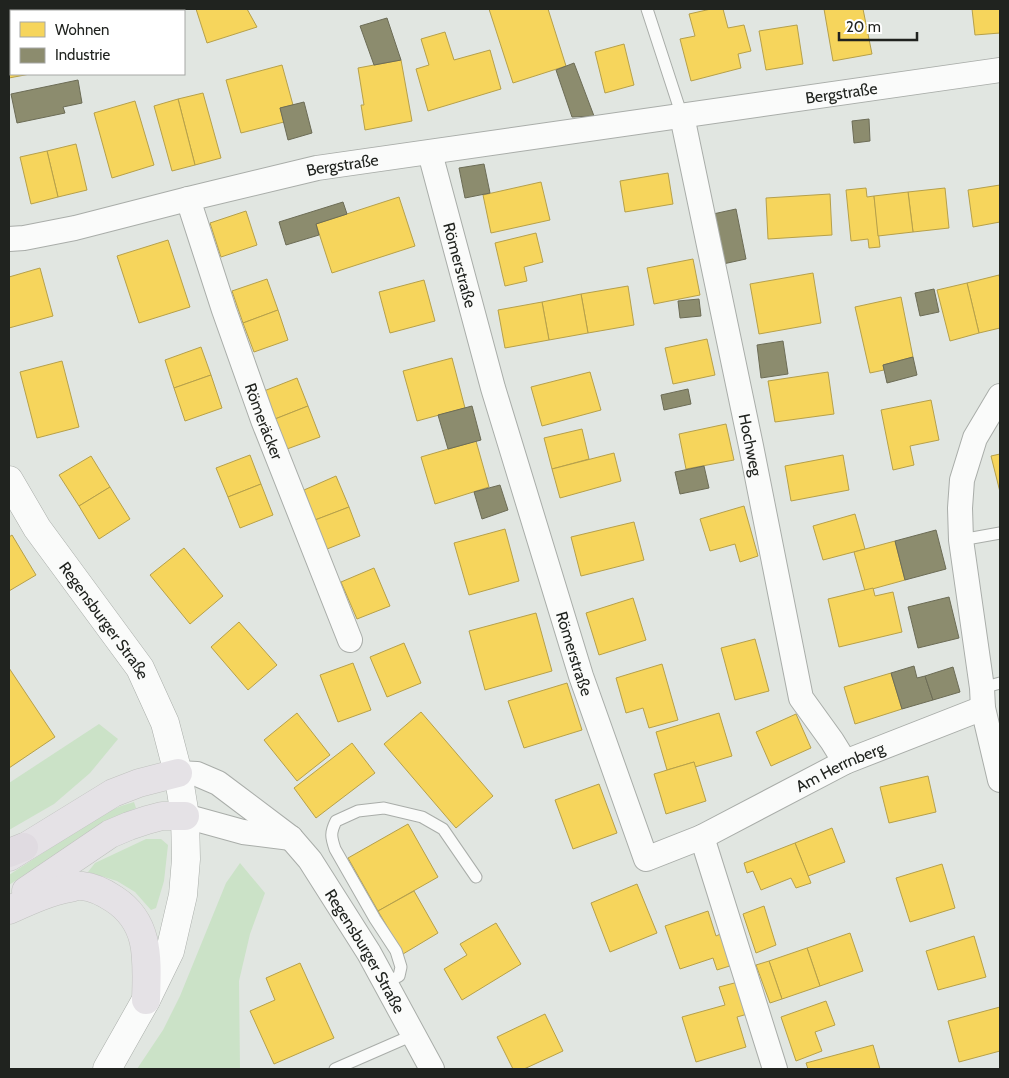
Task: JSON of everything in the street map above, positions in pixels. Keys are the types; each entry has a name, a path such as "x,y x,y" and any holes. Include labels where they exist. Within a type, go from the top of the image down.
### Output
{"highway":[{"path":"14,852 113,793 139,783 178,773"},
{"path":"9,904 110,834 162,816 185,816"},
{"path":"9,910 54,891 81,886 105,893 123,904 134,917 141,932 147,958 146,1000"}],"street":[{"name":"Bergstraße","path":"9,240 75,228 317,168 1000,70"},
{"name":"Hochweg","path":"682,116 801,698 845,762"},
{"name":"Römerstraße","path":"430,153 493,388 581,676 646,859 702,837"},
{"name":"Römeräcker","path":"188,199 224,310 263,420 350,640"},
{"path":"1000,396 975,438 962,480 960,508 962,540 988,693 1000,780"},
{"name":"Regensburger Straße","path":"9,480 37,528 140,668 165,723 178,773 185,816 186,859 183,895 170,951 146,1000 107,1069"},
{"name":"Am Herrnberg","path":"702,837 845,762 988,693"},
{"name":"Regensburger Straße","path":"178,773 197,774 218,783 291,838 310,860 369,953 384,984 432,1069"},
{"path":"185,816 243,832 291,838"},
{"path":"702,837 775,1069"}],"lane":[{"path":"647,9 682,116"},
{"path":"962,540 1000,533"},
{"path":"384,984 399,976 400,967 396,951 375,919 335,849 331,830 336,821 358,812 384,808 422,817 442,829 476,877"},
{"path":"335,1069 413,1035"}],"green space":[{"path":"99,724 118,739 90,773 54,804 9,830 9,783"},
{"path":"134,802 136,808 108,820 9,885 9,875 103,814"},
{"path":"146,839 161,839 168,845 164,881 156,908 151,910 135,892 117,881 88,872 95,863"},
{"path":"240,863 265,893 250,934 239,981 240,1069 137,1069 163,1030 180,996 226,883"}],"building: Wohnen":[{"path":"101,9 153,9 149,10"},
{"path":"196,9 247,9 257,27 207,43"},
{"path":"489,9 548,9 566,66 513,83"},
{"path":"711,9 723,9 728,28 744,25 751,51 738,54 741,68 691,81 680,39 695,36 689,14"},
{"path":"824,9 863,9 872,54 833,61"},
{"path":"972,9 1000,9 1000,33 975,35"},
{"path":"797,25 803,64 766,70 759,31"},
{"path":"9,28 10,28 9,55"},
{"path":"445,32 454,60 490,50 501,89 428,111 416,69 429,65 421,39"},
{"path":"624,44 634,85 605,93 595,52"},
{"path":"9,55 10,75 25,75 9,78"},
{"path":"401,60 412,121 365,130 361,105 364,105 358,68"},
{"path":"282,65 293,105 280,108 284,122 241,133 226,80"},
{"path":"203,93 221,158 195,165 178,99"},
{"path":"178,99 195,165 172,171 154,106"},
{"path":"135,101 154,165 112,178 94,113"},
{"path":"76,144 87,190 58,197 47,151"},
{"path":"47,151 58,197 31,204 20,157"},
{"path":"668,173 673,204 625,212 620,181"},
{"path":"541,182 550,220 491,233 483,195"},
{"path":"1000,185 1000,222 973,227 968,190"},
{"path":"866,188 867,197 874,196 880,247 869,248 868,239 851,241 846,190"},
{"path":"945,188 949,228 913,232 908,192"},
{"path":"908,192 913,232 878,236 874,196"},
{"path":"830,194 832,235 768,239 766,198"},
{"path":"399,197 415,246 332,273 316,224"},
{"path":"246,211 257,245 221,257 210,223"},
{"path":"536,233 543,262 524,267 527,281 505,286 495,243"},
{"path":"168,240 190,307 139,323 117,256"},
{"path":"693,259 700,295 654,304 647,268"},
{"path":"40,268 53,316 9,328 9,277"},
{"path":"813,273 821,323 759,334 750,284"},
{"path":"999,275 1000,328 979,333 967,283"},
{"path":"267,279 278,310 243,323 232,291"},
{"path":"424,280 435,321 390,333 379,292"},
{"path":"967,283 979,333 950,341 937,290"},
{"path":"628,286 634,325 588,333 581,294"},
{"path":"581,294 588,333 549,340 542,302"},
{"path":"901,297 913,357 883,365 884,370 870,373 855,307"},
{"path":"542,302 549,340 505,348 498,310"},
{"path":"278,310 288,340 254,352 243,323"},
{"path":"707,339 715,375 673,384 665,348"},
{"path":"201,347 211,375 174,388 165,360"},
{"path":"452,358 465,408 417,421 403,371"},
{"path":"62,361 79,427 37,438 20,372"},
{"path":"590,372 601,410 542,426 531,387"},
{"path":"828,372 834,414 775,422 768,381"},
{"path":"211,375 222,408 185,421 174,388"},
{"path":"297,378 308,406 275,419 264,391"},
{"path":"931,400 939,440 910,446 914,465 893,470 881,410"},
{"path":"308,406 320,437 287,449 275,419"},
{"path":"726,424 734,460 686,469 679,434"},
{"path":"582,429 589,459 552,469 544,438"},
{"path":"476,441 489,487 435,504 421,457"},
{"path":"614,453 621,481 560,498 552,469"},
{"path":"1000,454 1000,492 991,456"},
{"path":"250,455 261,484 228,497 216,468"},
{"path":"843,455 849,490 791,501 785,466"},
{"path":"91,456 110,487 79,506 59,475"},
{"path":"336,476 349,507 315,520 304,490"},
{"path":"261,484 273,515 240,528 228,497"},
{"path":"110,487 130,519 99,539 79,506"},
{"path":"744,506 758,556 740,562 735,544 710,551 700,519"},
{"path":"349,507 360,536 327,549 315,520"},
{"path":"855,514 865,549 823,560 813,526"},
{"path":"634,522 644,560 581,576 571,537"},
{"path":"505,529 519,581 469,595 454,543"},
{"path":"12,535 36,575 9,591 9,537"},
{"path":"895,541 905,580 865,591 854,552"},
{"path":"184,548 223,596 190,624 150,575"},
{"path":"374,568 390,606 357,619 341,582"},
{"path":"873,588 875,596 893,592 902,632 839,647 828,599"},
{"path":"633,598 646,640 599,655 586,613"},
{"path":"536,613 552,671 485,690 469,631"},
{"path":"239,622 277,665 248,690 211,647"},
{"path":"755,639 769,691 735,700 721,648"},
{"path":"404,643 421,683 387,697 370,657"},
{"path":"353,663 371,710 338,722 320,675"},
{"path":"662,664 678,720 649,728 643,708 626,713 616,678"},
{"path":"9,668 55,737 9,768"},
{"path":"891,673 902,709 855,724 844,687"},
{"path":"567,683 582,730 524,748 508,701"},
{"path":"421,712 493,796 456,828 384,744"},
{"path":"297,713 330,755 297,781 264,740"},
{"path":"719,713 732,756 695,767 694,762 667,770 656,732"},
{"path":"796,714 811,748 771,766 756,732"},
{"path":"352,743 375,773 316,818 294,788"},
{"path":"694,762 706,801 666,814 654,774"},
{"path":"928,776 936,812 889,823 880,787"},
{"path":"599,784 617,833 573,849 555,800"},
{"path":"408,824 438,877 378,911 348,858"},
{"path":"832,828 845,862 808,876 795,843"},
{"path":"795,843 811,883 796,888 791,878 761,890 753,871 747,873 744,863"},
{"path":"942,864 955,908 910,922 896,878"},
{"path":"637,884 657,933 610,952 591,903"},
{"path":"414,891 438,933 403,954 378,911"},
{"path":"764,906 776,945 756,953 743,914"},
{"path":"708,911 716,936 725,932 736,964 717,970 713,958 680,969 665,926"},
{"path":"496,923 521,964 462,1000 444,969 467,955 460,944"},
{"path":"850,933 863,971 820,986 807,948"},
{"path":"974,936 986,977 938,990 926,951"},
{"path":"807,948 820,986 782,999 769,961"},
{"path":"769,961 782,999 770,1003 756,965"},
{"path":"300,963 334,1038 274,1064 250,1011 275,1000 266,978"},
{"path":"742,981 751,1013 737,1017 746,1047 696,1062 682,1017 725,1005 719,987"},
{"path":"826,1001 835,1025 815,1032 822,1051 796,1061 781,1017"},
{"path":"1000,1007 1000,1051 959,1062 948,1021"},
{"path":"545,1014 563,1051 524,1069 513,1069 497,1037"},
{"path":"873,1045 880,1069 808,1069 806,1063"}],"building: Industrie":[{"path":"77,9 78,10 52,10"},
{"path":"387,18 401,60 374,65 360,26"},
{"path":"574,63 594,116 572,117 556,70"},
{"path":"78,80 82,103 63,107 65,113 17,123 11,94"},
{"path":"304,102 312,133 288,140 280,108"},
{"path":"869,119 870,141 854,143 852,121"},
{"path":"484,164 490,193 465,198 459,168"},
{"path":"343,202 347,214 316,224 319,235 286,245 279,222"},
{"path":"736,209 746,259 723,264 713,214"},
{"path":"934,289 939,312 920,316 915,293"},
{"path":"699,299 701,316 680,318 678,301"},
{"path":"783,341 788,374 761,378 757,345"},
{"path":"913,357 917,375 887,383 883,365"},
{"path":"688,389 691,404 664,410 661,395"},
{"path":"472,406 481,440 448,449 438,415"},
{"path":"704,466 709,488 680,494 675,472"},
{"path":"500,485 508,510 482,519 474,492"},
{"path":"936,530 946,569 905,580 895,541"},
{"path":"949,597 959,638 918,648 908,607"},
{"path":"914,666 917,678 925,676 933,700 902,709 891,673"},
{"path":"953,667 960,692 933,700 925,676"}]}
